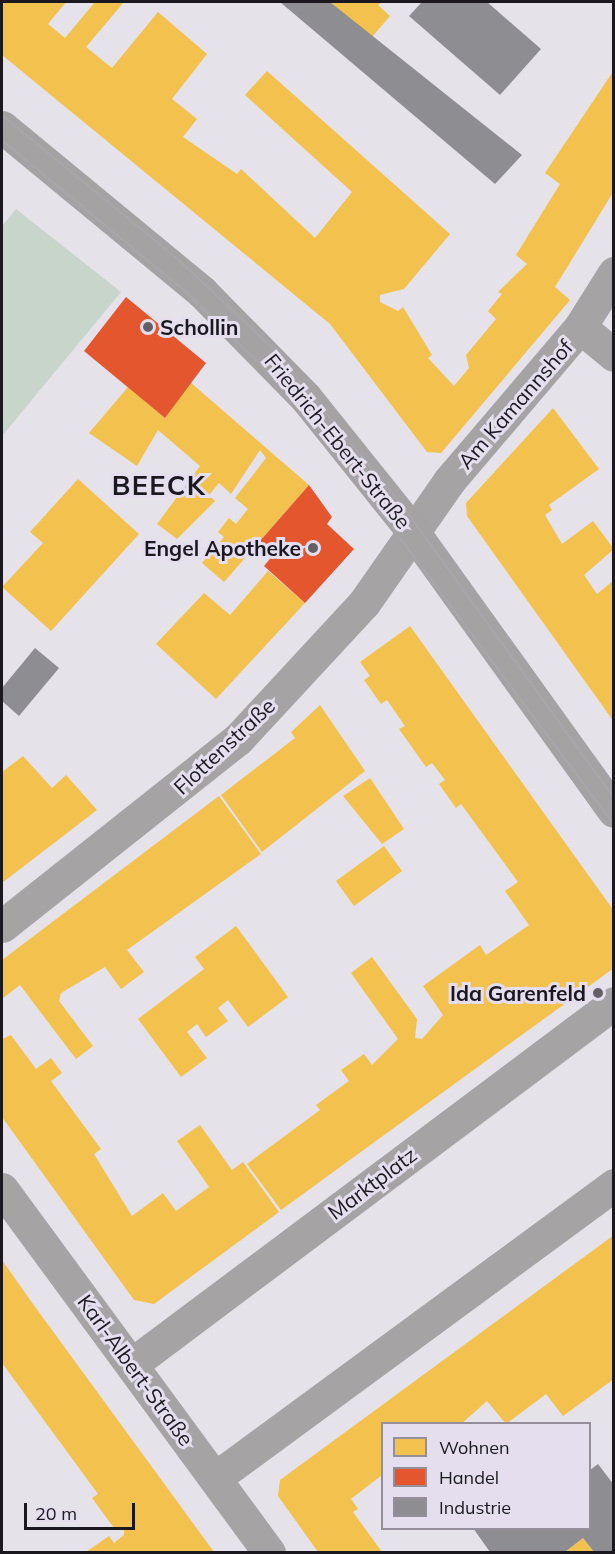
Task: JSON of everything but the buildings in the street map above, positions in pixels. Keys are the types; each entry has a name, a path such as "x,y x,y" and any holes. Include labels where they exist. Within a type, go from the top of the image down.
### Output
{"main road":[{"name":"Friedrich-Ebert-Straße","path":"2,127 260,346 414,533 614,811"}],"street":[{"name":"Am Kamannshof","path":"414,533 449,481 580,327 614,273"},
{"path":"580,327 614,355"},
{"name":"Flottenstraße","path":"2,926 238,738 364,603 414,533"},
{"name":"Marktplatz","path":"132,1364 614,1003"},
{"path":"214,1478 614,1185"},
{"name":"Karl-Albert-Straße","path":"2,1189 269,1552"}],"shaded area":[{"path":"16,209 121,292 2,436 2,226"}],"tram line":[{"path":"2,115 179,260 272,347 403,506 614,798"},
{"path":"2,140 184,290 298,401 614,824"}],"place":[{"name":"Schollin","path":"148,327"},
{"name":"Engel Apotheke","path":"313,548"},
{"name":"Ida Garenfeld","path":"598,993"}],"district":[{"name":"BEECK","path":"159,486"}]}
